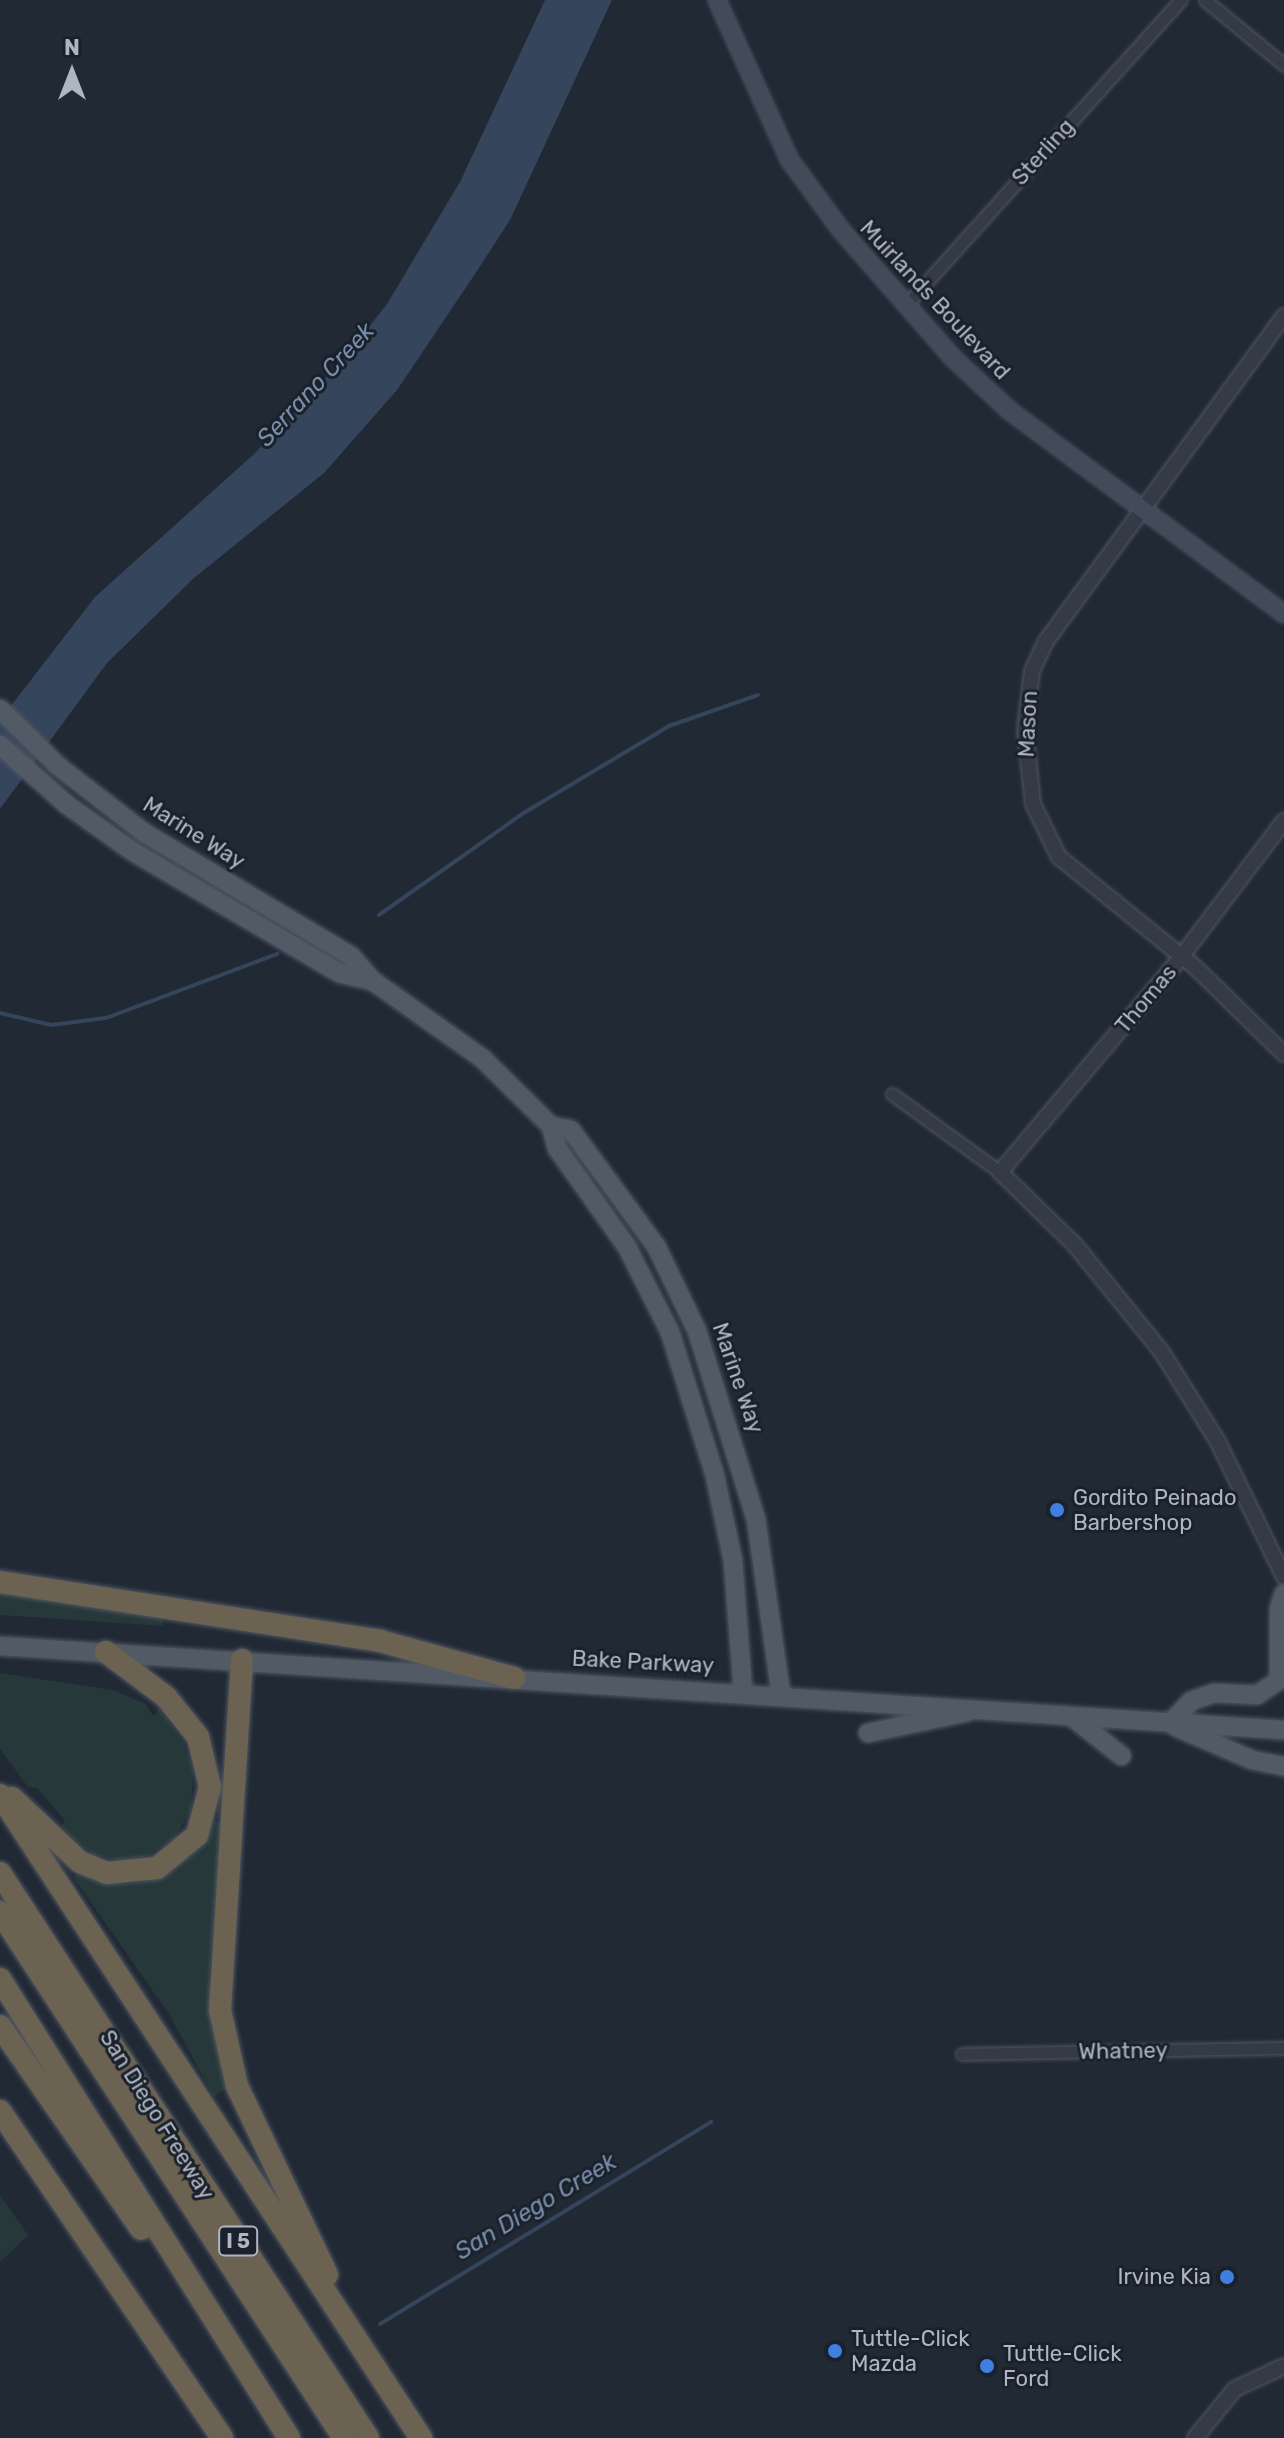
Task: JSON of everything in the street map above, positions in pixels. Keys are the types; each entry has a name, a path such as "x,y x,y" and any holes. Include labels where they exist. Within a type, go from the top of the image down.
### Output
{"highway":[{"path":"0,1582 380,1641 514,1678"},
{"path":"0,1786 80,1862 107,1873 157,1868 197,1835 210,1787 198,1737 166,1697 106,1652"},
{"path":"242,1660 220,2010 237,2086 295,2198 349,2327"},
{"path":"0,1795 421,2438"},
{"name":"San Diego Freeway","path":"0,1873 368,2438"},
{"path":"0,1912 344,2438"},
{"path":"0,1939 334,2438"},
{"path":"0,1979 287,2438"},
{"path":"0,2026 287,2438"},
{"path":"0,2111 222,2438"}],"main road":[{"name":"Muirlands Boulevard","path":"717,0 789,159 905,306 1010,411 1284,614"},
{"name":"Marine Way","path":"0,709 58,766 143,832 351,956 373,981 483,1059 551,1126 557,1148 627,1247 670,1332 715,1476 739,1612 743,1692"},
{"name":"Marine Way","path":"0,745 66,804 132,851 339,973 373,981"},
{"name":"Marine Way","path":"551,1126 571,1130 656,1246 697,1331 756,1519 768,1575 781,1694"},
{"path":"1284,1594 1279,1609 1279,1680 1257,1695 1214,1693 1191,1701 1170,1723 1210,1745 1284,1766"},
{"name":"Bake Parkway","path":"0,1646 781,1694 1284,1730"},
{"path":"868,1733 987,1708"},
{"path":"1072,1717 1122,1756"}],"street":[{"name":"Sterling","path":"905,306 1181,0"},
{"path":"1205,0 1284,65"},
{"name":"Mason","path":"1284,316 1064,614 1032,671 1026,769 1037,815 1059,857 1182,956 1284,1054"},
{"name":"Thomas","path":"1000,1172 1182,956 1284,821"},
{"path":"892,1094 1000,1172 1075,1245 1161,1351 1218,1442 1284,1577"},
{"name":"Whatney","path":"962,2054 1284,2048"},
{"path":"1195,2438 1235,2389 1284,2366"}],"shaded area":[{"path":"0,1590 163,1616 163,1626 0,1615"},
{"path":"0,1673 113,1690 146,1704 153,1716 159,1709 183,1742 193,1771 191,1809 175,1838 147,1856 124,1861 95,1855 72,1838 62,1826 65,1820 37,1788 28,1787 0,1749"},
{"path":"211,1821 222,1822 209,1977 212,2023 227,2088 214,2097 169,2014 73,1877 78,1873 108,1884 156,1879 196,1850"},
{"path":"0,2195 28,2235 0,2262"}],"water":[{"path":"545,0 612,0 510,220 397,390 324,473 194,578 107,663 0,809 0,720 95,597 254,454 347,355 387,304 460,182"}],"waterway":[{"path":"379,915 522,814 669,726 758,695"},
{"path":"0,1013 51,1025 106,1018 277,954"},
{"name":"San Diego Creek","path":"380,2324 711,2122"}],"place":[{"name":"Gordito Peinado Barbershop","path":"1057,1510"},
{"name":"Irvine Kia","path":"1227,2277"},
{"name":"Tuttle-Click Mazda","path":"835,2351"},
{"name":"Tuttle-Click Ford","path":"987,2366"}],"water label":[{"name":"Serrano Creek","path":"316,385"}]}
